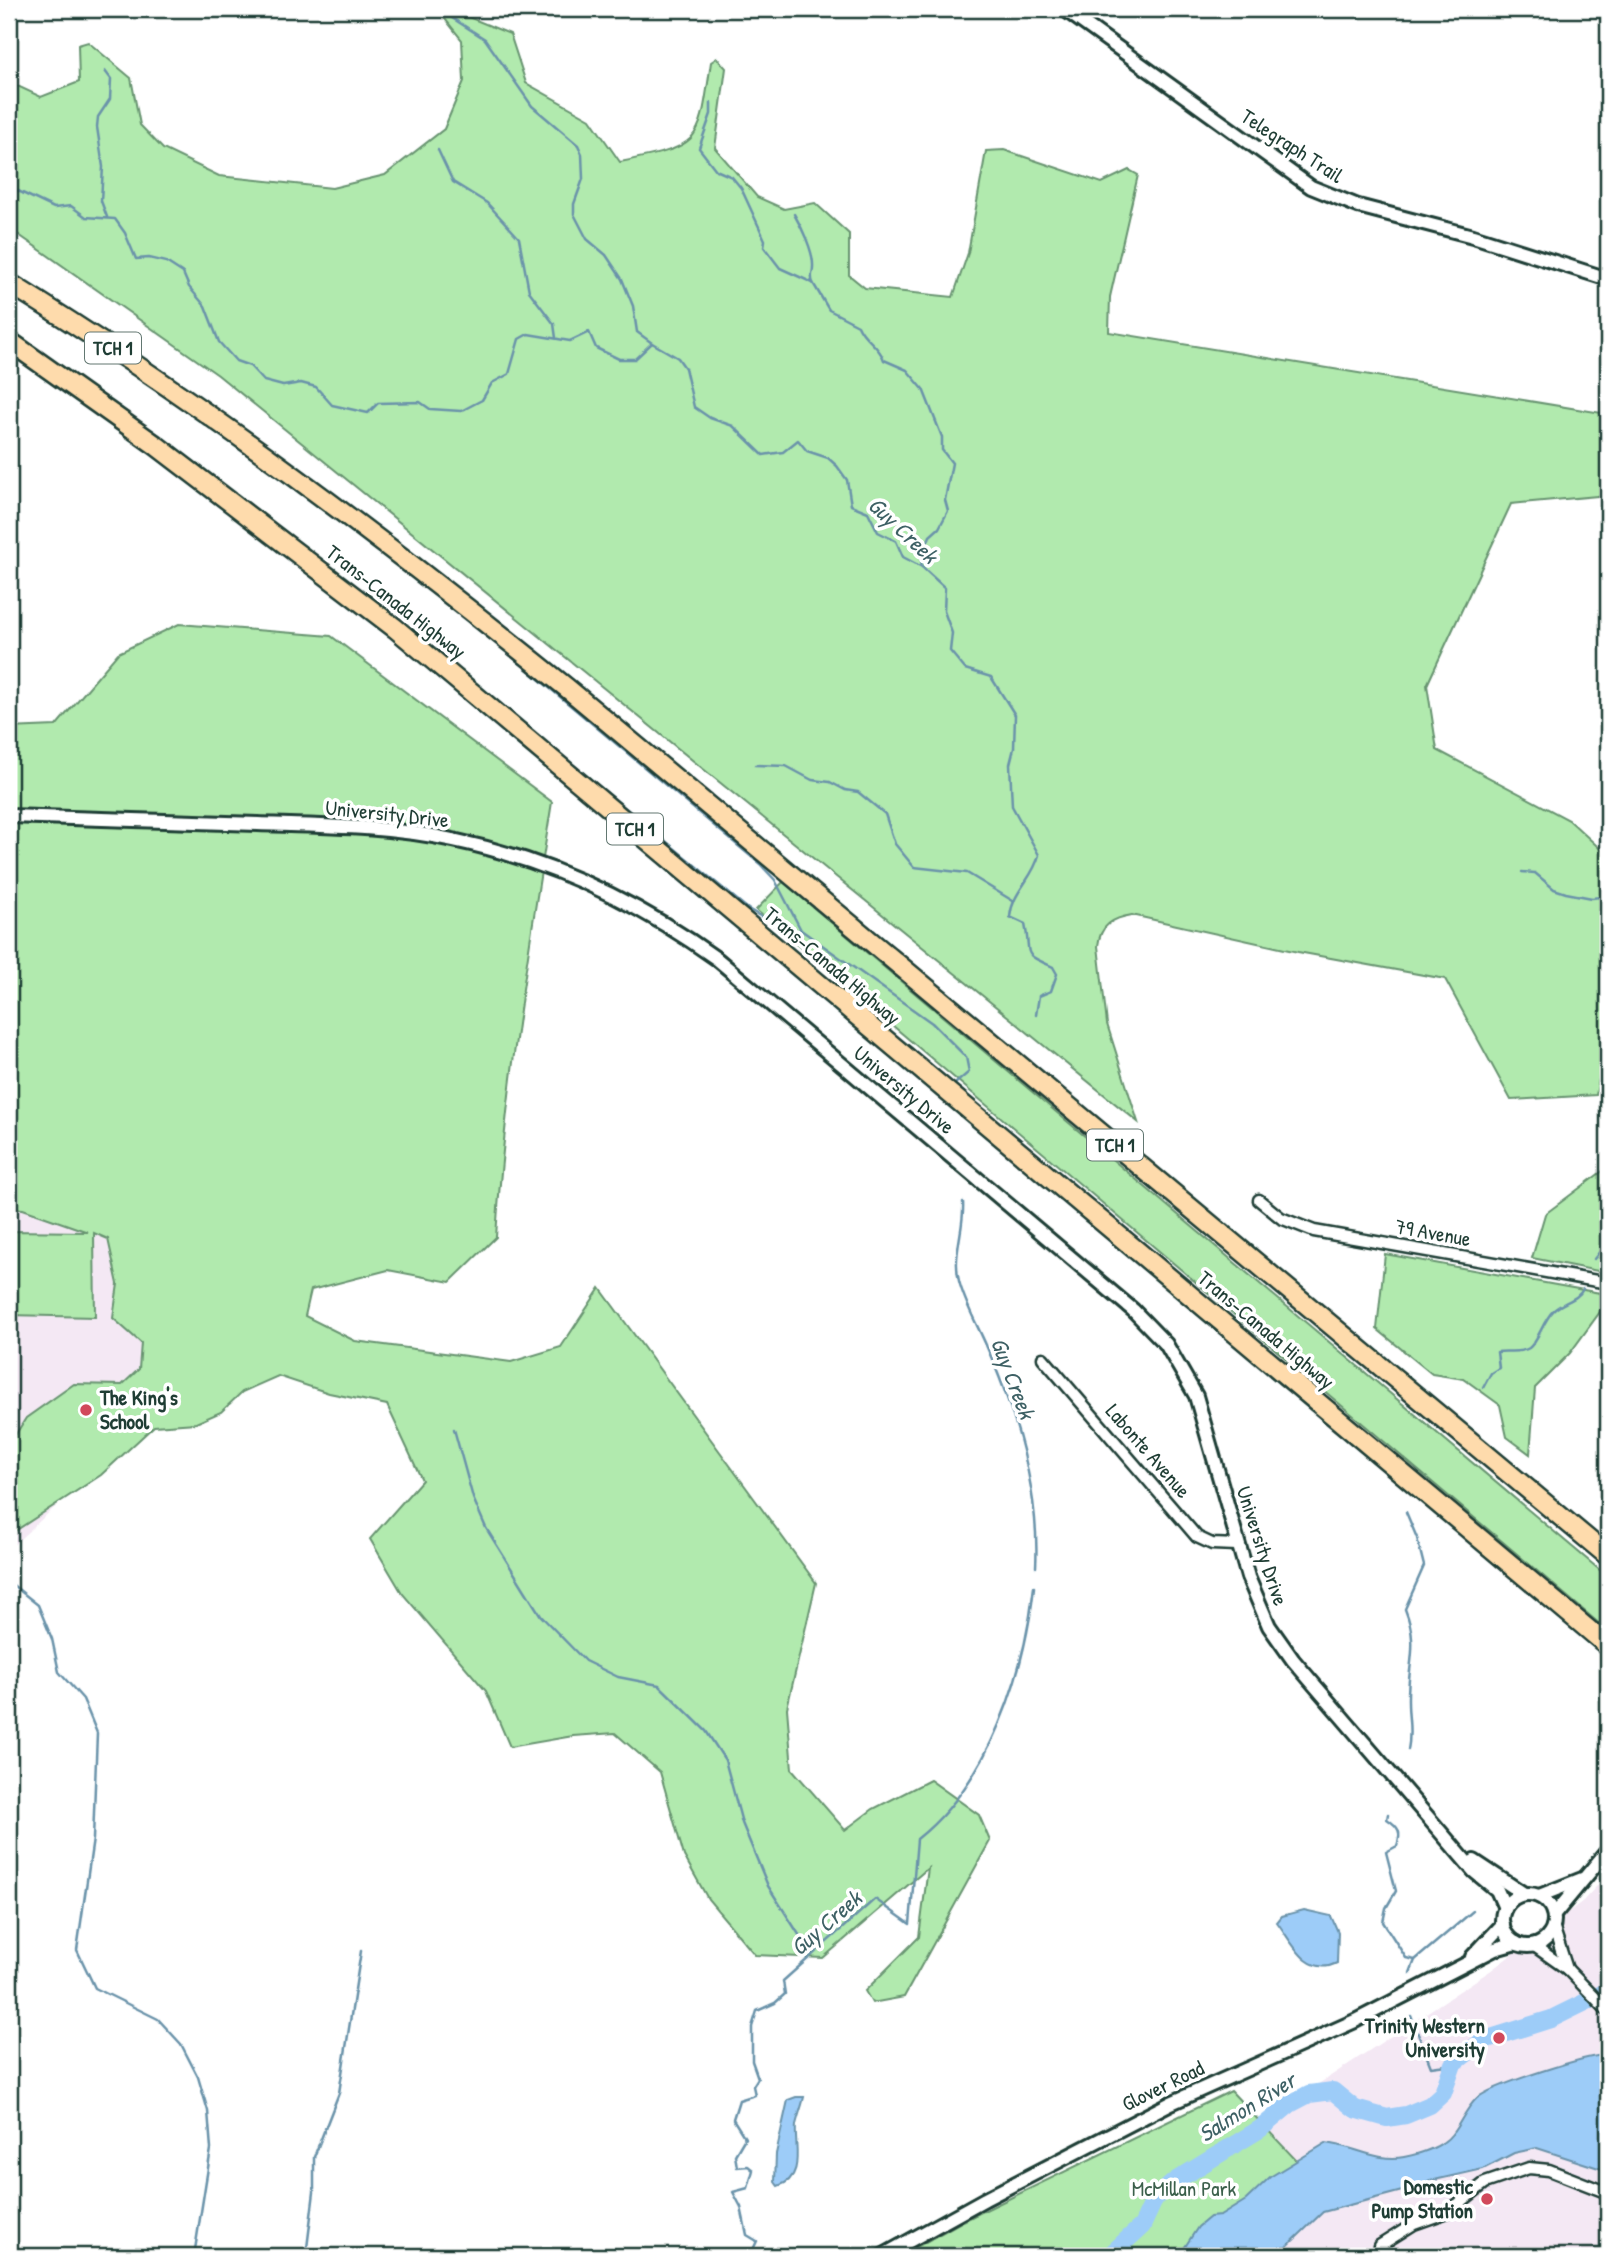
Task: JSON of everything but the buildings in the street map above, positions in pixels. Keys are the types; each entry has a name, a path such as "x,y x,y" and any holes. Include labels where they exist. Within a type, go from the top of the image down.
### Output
{"highway":[{"path":"9,270 29,284 53,310"},
{"name":"Trans-Canada Highway","path":"9,283 228,427 430,577 586,703 1608,1556"},
{"name":"Trans-Canada Highway","path":"9,341 167,454 405,637 1608,1646"},
{"path":"9,348 44,366"}],"street":[{"name":"Telegraph Trail","path":"1064,9 1311,187 1358,206 1473,236 1608,279"},
{"name":"University Drive","path":"9,816 356,827 420,834 522,858 591,885 660,921 737,974 1151,1327 1179,1362 1196,1396 1237,1545 1257,1600 1287,1653 1474,1871 1497,1890 1505,1908"},
{"name":"79 Avenue","path":"1259,1200 1281,1218 1314,1231 1608,1283"},
{"name":"Labonte Avenue","path":"1043,1358 1196,1537 1212,1544 1237,1545"},
{"path":"1533,1945 1546,1939 1554,1920 1608,1850"},
{"name":"University Drive","path":"1461,1854 1524,1894"},
{"path":"1585,1877 1539,1896 1524,1894 1510,1901 1505,1908 1503,1924 1507,1935 1516,1943 1533,1945 1569,1971 1605,2009"},
{"path":"1539,1896 1554,1920 1569,1971"},
{"name":"Glover Road","path":"1467,1962 1503,1924"},
{"name":"Glover Road","path":"882,2256 985,2199 1171,2103 1355,2021 1435,1982 1467,1962 1516,1943"},
{"path":"1379,2246 1414,2224 1448,2212 1485,2183 1529,2168 1549,2170 1608,2193"}],"shaded area":[{"name":"The King's School","path":"9,1115 316,1270 9,1549"},
{"name":"Trinity Western University","path":"1608,1874 1608,2256 1205,2256 1260,2129 1288,2104 1490,1971 1583,1901"}],"green space":[{"path":"437,9 449,9 510,34 526,83 590,119 620,162 668,151 692,137 699,126 711,62 717,58 726,68 715,148 757,197 784,209 815,203 849,234 849,275 865,288 953,297 968,253 986,151 1004,150 1102,183 1129,170 1138,175 1110,297 1109,332 1608,414 1608,495 1511,504 1427,685 1437,750 1569,820 1608,856 1608,1032 1596,1095 1511,1100 1445,979 1298,952 1132,915 1109,924 1101,933 1098,946 1107,1024 1138,1122 218,375 9,228 9,82 41,97 79,82 78,45 88,42 131,78 140,125 163,149 219,176 332,188 385,175 444,129 464,81 462,40"},
{"path":"179,624 331,636 552,802 512,1073 496,1237 450,1282 388,1270 311,1290 305,1316 355,1341 511,1362 561,1347 600,1288 816,1583 787,1708 792,1769 845,1830 873,1809 930,1780 979,1815 990,1841 904,1997 872,2003 865,1991 919,1937 928,1868 823,1958 755,1955 708,1899 684,1856 660,1772 615,1733 573,1736 510,1747 486,1691 402,1593 370,1539 422,1480 387,1405 329,1393 278,1376 242,1392 221,1412 196,1423 154,1426 101,1475 15,1531 9,1521 9,1445 26,1418 74,1384 122,1385 139,1369 141,1343 113,1318 118,1284 108,1239 94,1233 95,1317 9,1315 9,1231 88,1232 23,1209 9,1208 9,728 56,726 118,653"},
{"path":"783,882 1608,1577 1608,1631 756,910"},
{"path":"1608,1167 1608,1273 1532,1258 1545,1214"},
{"path":"1385,1254 1600,1293 1605,1305 1570,1353 1535,1388 1530,1454 1507,1437 1500,1405 1464,1379 1432,1374 1377,1329"},
{"name":"McMillan Park","path":"1231,2091 1314,2179 1205,2256 901,2256 963,2221"}],"water":[{"path":"1304,1910 1331,1916 1338,1932 1337,1963 1317,1966 1309,1962 1301,1956 1277,1922 1282,1916"},
{"path":"1608,2055 1608,2171 1537,2148 1514,2153 1483,2169 1430,2181 1421,2186 1323,2212 1277,2256 1179,2256 1198,2227 1210,2217 1220,2216 1246,2200 1270,2177 1326,2143 1374,2156 1394,2158 1417,2154 1448,2139 1473,2102 1486,2092 1562,2065"},
{"path":"804,2097 796,2125 797,2160 792,2176 778,2186 775,2182 776,2154 788,2100"}],"waterway":[{"path":"452,18 485,39 532,106 578,145 582,154 583,179 574,204 574,214 587,239 606,255 622,279 633,306 637,332 652,343"},
{"path":"105,71 111,79 110,99 98,117 97,127 103,167 101,201 107,217"},
{"path":"711,103 711,114 699,148 716,170 732,177 741,188 765,240 764,247 780,268 813,283 829,310 858,325 884,360 907,370 923,389 942,437 942,450 952,463 945,500 948,511 939,528 930,536 921,559 922,567"},
{"path":"438,150 453,182 487,203 519,238 529,291 554,324 556,338"},
{"name":"Guy Creek","path":"9,190 16,190 54,208 71,206 86,217 115,219 125,233 136,259 149,258 166,262 183,273 189,287 205,306 219,342 236,361 250,366 264,381 283,386 301,383 316,387 332,405 368,413 378,403 420,402 430,409 461,411 482,400 492,383 509,374 519,339 528,334 570,341 589,332 596,348 619,359 635,359 652,343 678,358 685,368 694,407 710,418 733,426 763,455 783,452 798,440 807,451 828,458 847,480 851,505 868,512 878,532 896,541 903,557 922,567 945,588 944,611 952,633 950,651 965,669 991,677 1015,715 1014,748 1010,764 1012,806 1039,855 1015,900 1010,917 1025,924 1031,956 1053,967 1057,974 1051,991 1039,996 1036,1015"},
{"path":"794,214 811,254 813,283"},
{"path":"473,624 760,864 775,880 801,930 932,1023 966,1057 969,1072 956,1083"},
{"path":"502,706 748,909 786,931 801,930"},
{"path":"755,765 786,766 812,780 830,782 845,790 858,792 885,814 895,844 914,867 967,873 1013,901"},
{"path":"1522,872 1535,873 1554,889 1566,893 1592,898 1608,896"},
{"name":"Guy Creek","path":"963,1202 957,1271 964,1298 1007,1398 1024,1453 1034,1510 1036,1567"},
{"path":"1594,1259 1608,1241"},
{"path":"1483,1388 1491,1373 1499,1368 1497,1352 1522,1351 1529,1348 1553,1311 1583,1289"},
{"path":"454,1429 473,1498 486,1528 541,1616 585,1661 618,1677 659,1685 706,1731 725,1760 742,1823 768,1886 812,1955"},
{"path":"1406,1512 1417,1538 1424,1566 1405,1609 1412,1634 1408,1688 1408,1750"},
{"path":"9,1582 38,1605 52,1639 59,1672 83,1699 97,1733 93,1839 77,1950 95,1988 158,2019 181,2044 198,2077 208,2111 211,2149 194,2256"},
{"name":"Guy Creek","path":"745,2256 751,2254 757,2241 747,2235 741,2207 733,2192 748,2188 753,2170 748,2166 737,2167 735,2155 745,2138 733,2119 739,2100 755,2095 753,2086 758,2078 752,2061 752,2027 757,2011 775,2003 785,1994 783,1981 875,1899 910,1924 917,1839 942,1815 964,1788 999,1725 1022,1656 1034,1587"},
{"path":"1388,1814 1387,1819 1397,1827 1399,1837 1397,1846 1386,1852 1396,1891 1386,1908 1383,1922 1406,1958 1415,1960 1410,1973"},
{"path":"1415,1960 1473,1911"},
{"path":"306,2256 314,2192 314,2157 339,2093 361,1951"},
{"name":"Salmon River","path":"1109,2256 1142,2226 1155,2198 1175,2181 1260,2129 1290,2104 1309,2094 1333,2091 1355,2109 1387,2118 1406,2115 1430,2105 1443,2093 1453,2064 1484,2040 1551,2019 1608,1991"},
{"path":"1411,2016 1431,2067 1453,2064"}],"place":[{"name":"The King's School","path":"86,1410"},
{"name":"Trinity Western University","path":"1499,2038"},
{"name":"Domestic Pump Station","path":"1487,2199"}]}
